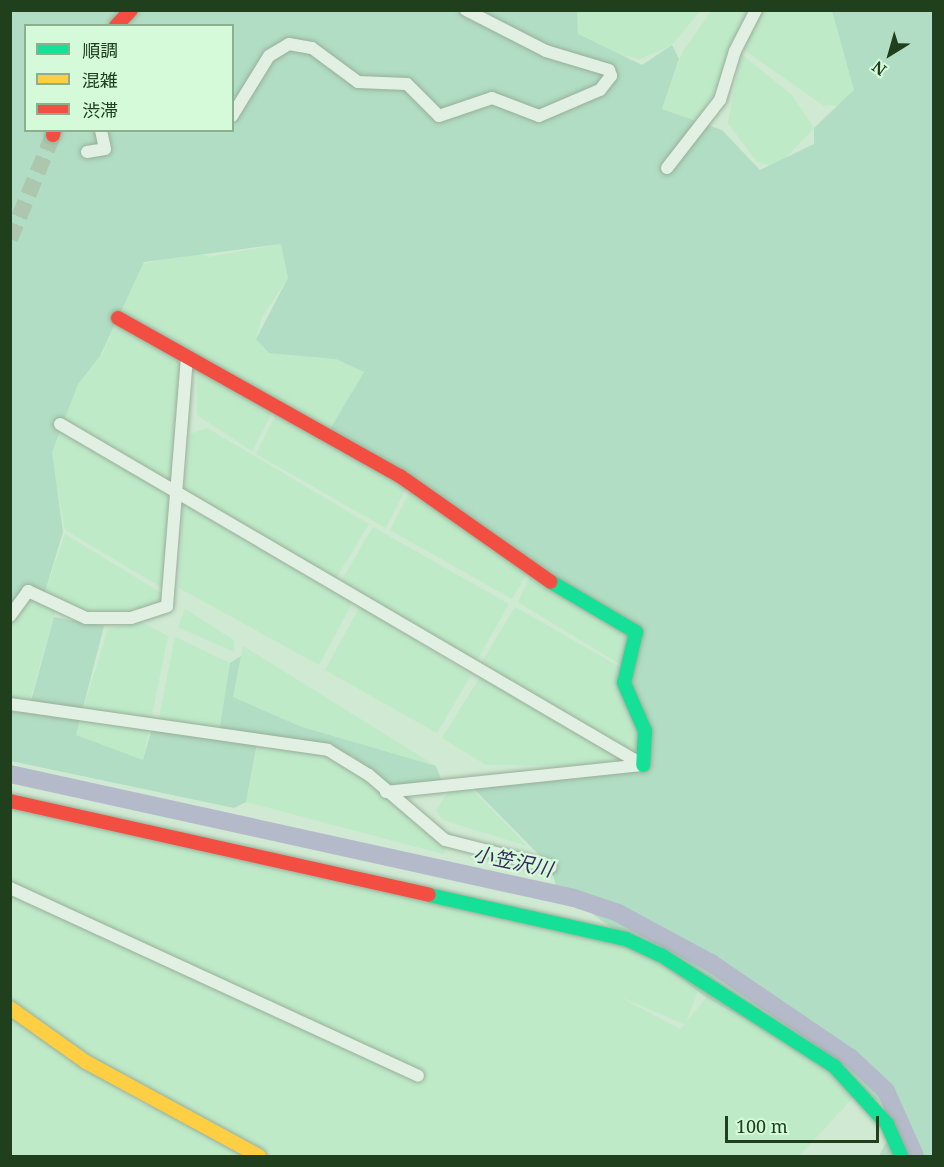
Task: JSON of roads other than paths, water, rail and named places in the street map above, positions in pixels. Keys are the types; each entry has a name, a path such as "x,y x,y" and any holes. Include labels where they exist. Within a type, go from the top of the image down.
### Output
{"street":[{"path":"118,24 131,10"},
{"path":"234,113 269,56 289,44 312,48 358,82 407,84 439,116 492,98 539,116 600,90 611,76 609,70 546,51 466,10"},
{"path":"667,168 720,100 735,51 756,10"},
{"path":"87,152 105,149 102,132"},
{"path":"118,318 186,359 400,476 505,554 636,632 624,683 645,731 643,765"},
{"path":"10,616 28,591 86,618 131,618 167,606 173,491 186,359"},
{"path":"60,424 643,765"},
{"path":"10,704 328,750 353,763 445,840 551,867"},
{"path":"386,792 643,765"},
{"path":"10,801 626,939 661,955 834,1066 887,1124 901,1156"},
{"path":"10,888 418,1076"},
{"path":"10,1008 86,1062 259,1156"}],"waterway":[{"name":"小笠沢川","path":"10,774 574,898 618,913 711,963 851,1058 886,1091 915,1156"}],"tunnel":[{"path":"10,239 53,135"}]}
